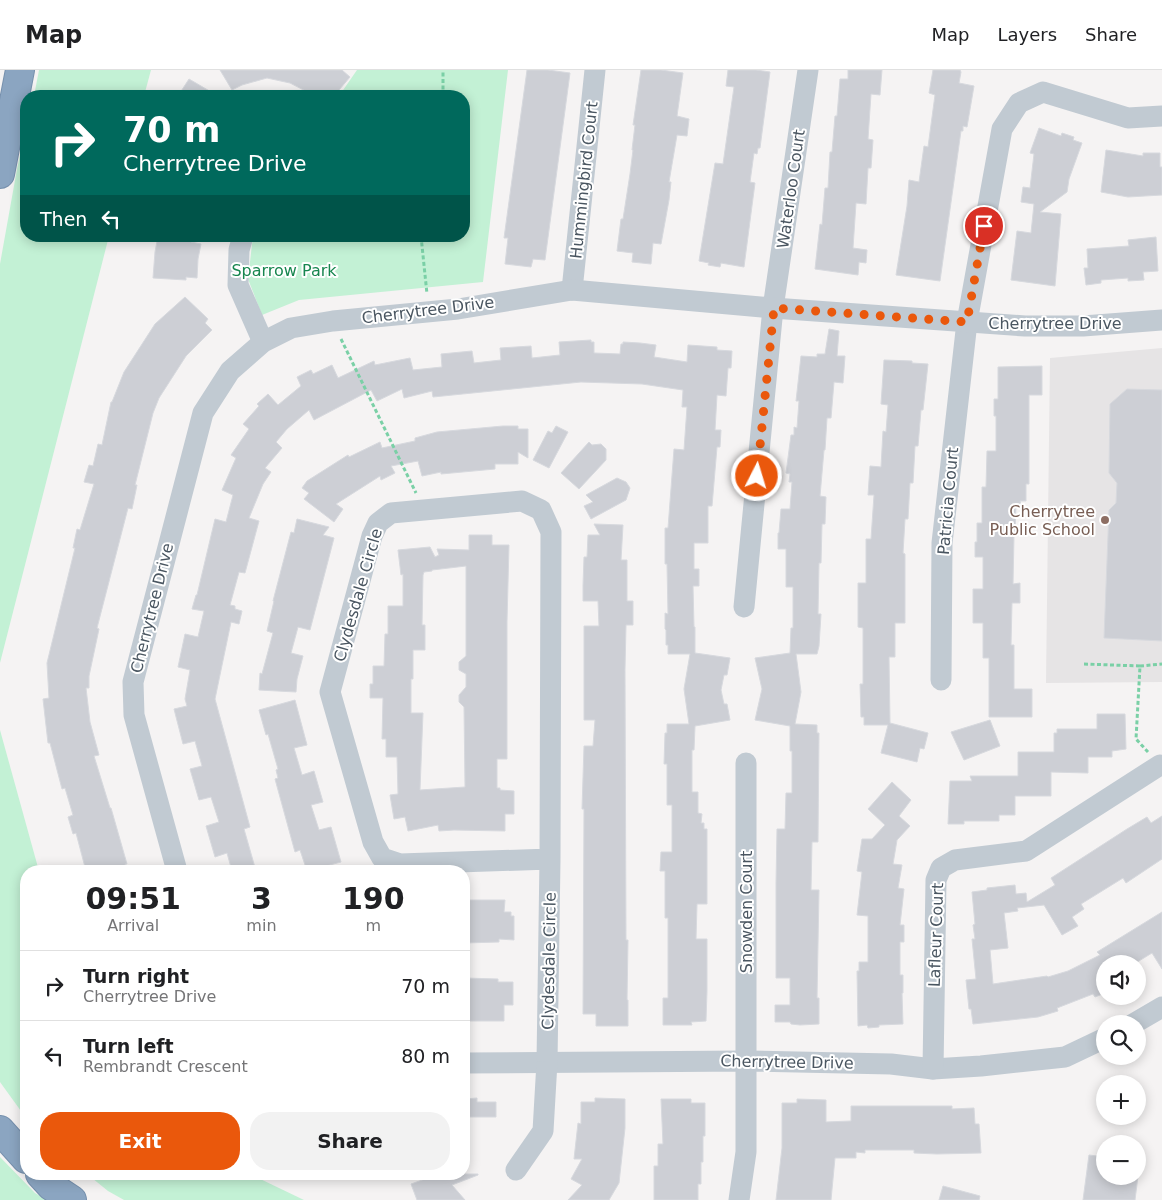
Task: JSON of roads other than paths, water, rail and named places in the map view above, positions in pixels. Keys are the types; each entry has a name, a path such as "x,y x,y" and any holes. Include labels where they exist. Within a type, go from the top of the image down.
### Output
{"highway":[{"path":"0,174 20,70"},
{"path":"0,1130 20,1152"},
{"path":"46,1180 72,1200"}],"street":[{"name":"Hummingbird Court","path":"572,290 596,70"},
{"name":"Waterloo Court","path":"744,607 774,308 808,70"},
{"name":"Patricia Court","path":"941,680 942,543 967,322 1002,129 1019,102 1043,92 1128,118 1162,116"},
{"path":"241,242 238,285 263,342"},
{"name":"Cherrytree Drive","path":"175,865 134,715 133,682 203,414 230,371 263,342 290,328 333,321 458,309 572,290 774,308 1025,326 1082,326 1162,320"},
{"name":"Clydesdale Circle","path":"516,1170 543,1131 547,1062 550,860 551,532 541,510 522,502 392,513 378,523 372,536 330,692 373,842 382,858 400,864 550,860"},
{"name":"Snowden Court","path":"740,1200 746,1152 746,764"},
{"name":"Lafleur Court","path":"933,1069 936,880 941,868 955,860 1026,851 1160,765"},
{"path":"1146,1016 1162,1007"},
{"name":"Cherrytree Drive","path":"470,1063 746,1061 891,1064 933,1069 1041,1064 1065,1057 1096,1042"}],"place":[{"name":"Cherrytree Public School","path":"1105,520"}],"park label":[{"name":"Sparrow Park","path":"284,270"}]}
